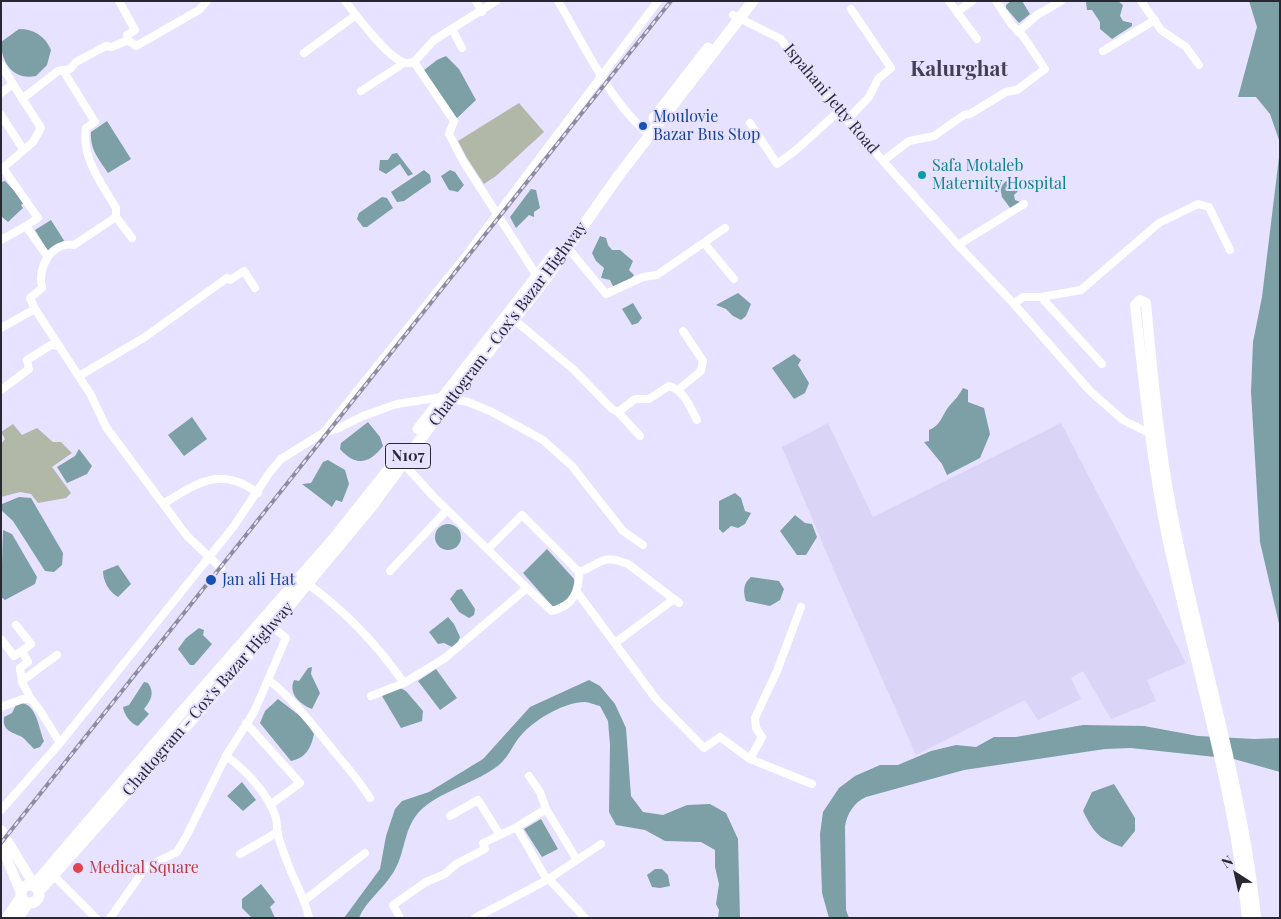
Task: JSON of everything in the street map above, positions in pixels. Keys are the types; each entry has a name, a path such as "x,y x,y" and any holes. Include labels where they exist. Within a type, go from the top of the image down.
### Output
{"highway":[{"name":"Chattogram - Cox's Bazar Highway","path":"736,17 744,1"},
{"name":"Chattogram - Cox's Bazar Highway","path":"511,316 537,276 736,17 753,1"},
{"name":"Chattogram - Cox's Bazar Highway","path":"24,898 38,899 37,888 50,871 147,772 268,623 511,316 568,248 647,133"},
{"name":"Chattogram - Cox's Bazar Highway","path":"268,623 308,584 372,506 447,398"},
{"path":"18,918 26,886 37,888"},
{"path":"7,918 24,898"}],"main road":[{"path":"1213,718 1176,532 1159,434 1146,303 1140,300 1135,305 1149,433 1167,535 1251,872 1256,918"},
{"path":"1228,776 1247,918"},
{"path":"1,830 37,888"},
{"path":"1,845 24,898"},
{"path":"23,868 30,873 50,871"}],"street":[{"path":"118,1 135,30 127,36 128,40"},
{"path":"194,1 199,10"},
{"path":"128,40 136,46 199,10 207,1"},
{"path":"344,1 396,59 404,63"},
{"path":"476,1 482,12"},
{"path":"361,91 404,63 414,62 434,40 482,12 496,1"},
{"path":"558,1 602,77 630,117 647,133"},
{"path":"323,433 498,213 658,1"},
{"path":"949,1 976,39"},
{"path":"957,12 972,1"},
{"path":"996,1 1018,32 1037,15 1061,1"},
{"path":"1141,1 1166,35 1186,47 1199,66"},
{"path":"847,120 869,96 878,79 891,68 851,9"},
{"path":"304,53 356,15"},
{"name":"Ispahani Jetty Road","path":"736,17 781,39 883,162 909,141 942,132 964,115 970,114 1006,92 1017,90 1042,72 1045,69 1044,64 1018,32"},
{"path":"1103,51 1155,20"},
{"path":"452,29 462,48"},
{"path":"64,72 76,62 106,46 112,47 128,40"},
{"path":"414,62 454,122 449,134 463,160 537,276"},
{"path":"1,65 42,128 33,142 2,169 38,218 1,240"},
{"path":"22,99 58,71 64,72 95,122 86,128 85,137 88,158 116,208 116,217 132,238"},
{"path":"1,93 13,84"},
{"path":"750,123 777,164 796,150 840,111"},
{"path":"1,116 23,149"},
{"path":"883,162 1014,304 1090,391 1123,420 1149,433"},
{"path":"958,245 1024,204"},
{"path":"1014,304 1024,297 1041,297 1081,290 1159,223 1198,204 1210,207 1230,250"},
{"path":"116,217 74,245 68,244 47,256 39,277 42,288 30,298 34,309 100,410 106,427 187,536 221,568"},
{"path":"26,226 47,256"},
{"path":"568,248 606,294 643,277 657,275 724,228"},
{"path":"704,243 734,279"},
{"path":"79,376 145,337 227,278 230,280 244,270 255,288"},
{"path":"1041,297 1102,364"},
{"path":"1,328 34,309"},
{"path":"511,316 574,370 640,436"},
{"path":"678,389 701,371 704,362 682,331"},
{"path":"2,390 29,369 27,360 51,345 59,346"},
{"path":"618,412 635,399 649,399 669,386 678,389 697,420"},
{"path":"1,810 60,743 258,493 270,472 281,459 323,433 397,404 447,398 492,412 544,440 572,466 623,531 643,546"},
{"path":"403,463 447,510 552,612 563,609 577,592 579,572"},
{"path":"163,504 186,489 205,480 217,478 240,480 258,493"},
{"path":"390,570 447,510"},
{"path":"488,549 522,516 579,572"},
{"path":"579,572 606,558 613,558 628,564 676,601 615,643"},
{"path":"308,584 333,602 348,617 404,683"},
{"path":"371,696 404,683 445,658 527,588"},
{"path":"577,592 656,699 704,748 720,737 750,759 812,784"},
{"path":"750,759 762,737 756,728 755,718 777,671 801,607"},
{"path":"110,918 146,867 177,852 226,756 254,712 286,638 268,623"},
{"path":"1,639 14,656 30,644 16,625"},
{"path":"22,651 28,662 20,668 22,680 31,699 60,743"},
{"path":"22,680 57,655"},
{"path":"269,680 290,699 319,732 356,776 370,798"},
{"path":"1,707 23,699 31,699"},
{"path":"246,723 300,783 270,805"},
{"path":"226,756 238,764 270,805 276,816 278,832 292,875 306,900 309,918"},
{"path":"529,776 540,792 546,809 577,860"},
{"path":"450,816 478,800 500,835"},
{"path":"400,918 393,905 426,882 444,874 456,864 485,848 484,843 516,828 546,809"},
{"path":"516,828 548,880 586,918"},
{"path":"240,854 278,832"},
{"path":"475,918 548,880 600,844"},
{"path":"306,900 365,853"},
{"path":"50,871 96,918"}],"shaded area":[{"path":"1011,1 1022,1 1030,14 1019,23 1006,8 1006,5"},
{"path":"1118,1 1123,5 1120,16 1123,21 1132,23 1132,26 1112,39 1100,29 1100,22 1092,10 1087,10 1086,2"},
{"path":"1249,1 1280,1 1280,143 1270,114 1256,97 1238,97 1257,27"},
{"path":"19,29 29,30 38,34 46,41 51,50 47,65 36,76 21,76 15,73 6,63 3,56 1,42"},
{"path":"446,56 459,69 476,100 455,120 424,70"},
{"path":"519,103 544,132 496,176 484,184 458,141"},
{"path":"107,121 131,159 108,173 96,154 91,138 91,132"},
{"path":"1280,149 1280,628 1260,542 1251,392 1253,342 1262,297"},
{"path":"397,153 413,174 408,176 400,164 386,174 379,170 380,160 388,160 392,154"},
{"path":"424,170 430,175 431,182 404,201 397,202 391,192"},
{"path":"450,170 455,172 464,185 458,192 449,190 441,176"},
{"path":"5,181 25,202 21,205 23,208 8,222 1,216 1,182"},
{"path":"1006,181 1009,181 1012,188 1019,190 1014,195 1015,200 1023,203 1011,209 1002,197 1000,187"},
{"path":"531,189 536,190 540,208 534,212 534,217 529,215 516,228 510,217"},
{"path":"382,197 387,198 393,208 367,227 363,227 357,219 359,213"},
{"path":"51,220 65,242 49,253 35,230"},
{"path":"600,236 606,238 612,250 620,250 633,261 629,270 634,275 629,281 614,288 610,280 601,278 604,268 596,261 592,253"},
{"path":"738,293 751,304 746,316 741,320 733,316 726,309 716,305"},
{"path":"633,303 642,318 638,323 632,325 622,309"},
{"path":"794,354 801,360 798,365 809,383 805,393 794,399 772,368"},
{"path":"963,388 968,390 968,402 984,408 990,434 980,458 947,475 942,464 924,442 929,441 929,430 937,425 947,408"},
{"path":"192,417 207,439 184,456 168,435"},
{"path":"368,422 380,437 383,446 373,457 357,461 340,449 341,443"},
{"path":"828,423 873,517 1061,423 1186,663 1147,680 1156,701 1111,719 1083,671 1071,678 1081,699 1038,720 1025,700 916,755 833,568 782,447"},
{"path":"13,424 22,435 37,428 53,442 61,442 72,453 52,467 71,493 66,498 38,503 31,494 20,492 1,497 1,444 5,439 1,432"},
{"path":"79,449 92,466 87,474 67,483 57,467 75,456"},
{"path":"328,460 345,470 349,484 342,502 336,500 332,507 302,484 311,483 323,462"},
{"path":"735,493 741,498 745,511 751,513 745,524 738,528 731,526 723,533 719,529 719,501"},
{"path":"19,497 31,498 63,553 62,565 54,572 45,571 13,521 1,510 2,504"},
{"path":"795,515 805,523 812,524 817,537 806,555 797,555 780,531"},
{"path":"448,524 457,528 461,537 457,546 448,550 439,546 435,537 439,528"},
{"path":"3,530 12,534 37,577 35,584 5,600 1,597"},
{"path":"547,549 574,579 577,588 569,599 553,607 523,573"},
{"path":"118,565 131,584 118,597 107,586 103,571"},
{"path":"751,577 779,581 784,589 780,600 770,606 746,601 744,588 746,582"},
{"path":"462,589 475,609 474,615 469,618 459,612 450,599 457,590"},
{"path":"448,617 454,624 460,637 456,646 452,647 444,643 438,644 429,632"},
{"path":"199,628 204,630 203,635 212,644 194,665 190,665 178,649 186,638"},
{"path":"312,667 311,674 320,693 312,709 296,698 293,685 294,680 299,681 308,668"},
{"path":"436,669 457,698 440,710 418,681"},
{"path":"589,680 600,686 615,704 626,728 631,796 643,812 663,815 687,805 710,804 726,813 738,839 740,918 718,918 719,910 716,904 719,884 715,867 715,850 701,842 665,841 645,830 616,825 609,812 610,745 608,721 600,706 585,702 569,705 544,716 521,736 499,765 440,796 423,808 411,823 401,856 389,879 366,906 359,918 344,918 380,869 386,836 395,809 402,801 429,792 483,759 530,707"},
{"path":"144,682 148,683 152,693 144,709 149,714 138,726 128,719 123,707 129,705"},
{"path":"398,687 406,691 423,711 422,721 401,728 382,696 385,692"},
{"path":"278,699 304,719 314,734 307,752 296,760 291,761 260,723 265,711"},
{"path":"17,703 24,703 33,710 44,741 40,747 34,749 22,737 6,728 4,717 12,713"},
{"path":"1083,725 1144,726 1198,736 1254,739 1280,738 1280,772 1234,759 1131,748 1105,749 964,770 866,797 852,809 847,817 845,826 846,910 849,918 829,918 822,893 820,834 823,812 839,788 855,776 880,765 898,765 931,751 956,745 976,747 994,737 1016,737"},
{"path":"242,782 256,800 243,811 227,796"},
{"path":"1114,784 1135,818 1135,831 1122,847 1102,838 1090,825 1083,811 1092,792"},
{"path":"541,819 558,849 542,857 524,829"},
{"path":"655,869 662,869 668,875 670,886 652,887 647,875"},
{"path":"261,884 275,902 270,907 275,918 252,918 242,908 242,899"}],"railway":[{"path":"1,843 671,1"}],"place":[{"name":"Moulovie Bazar Bus Stop","path":"643,126"},
{"name":"Safa Motaleb Maternity Hospital","path":"922,175"},
{"name":"Jan ali Hat","path":"211,580"},
{"name":"Medical Square","path":"78,868"}],"district":[{"name":"Kalurghat","path":"959,69"}]}
